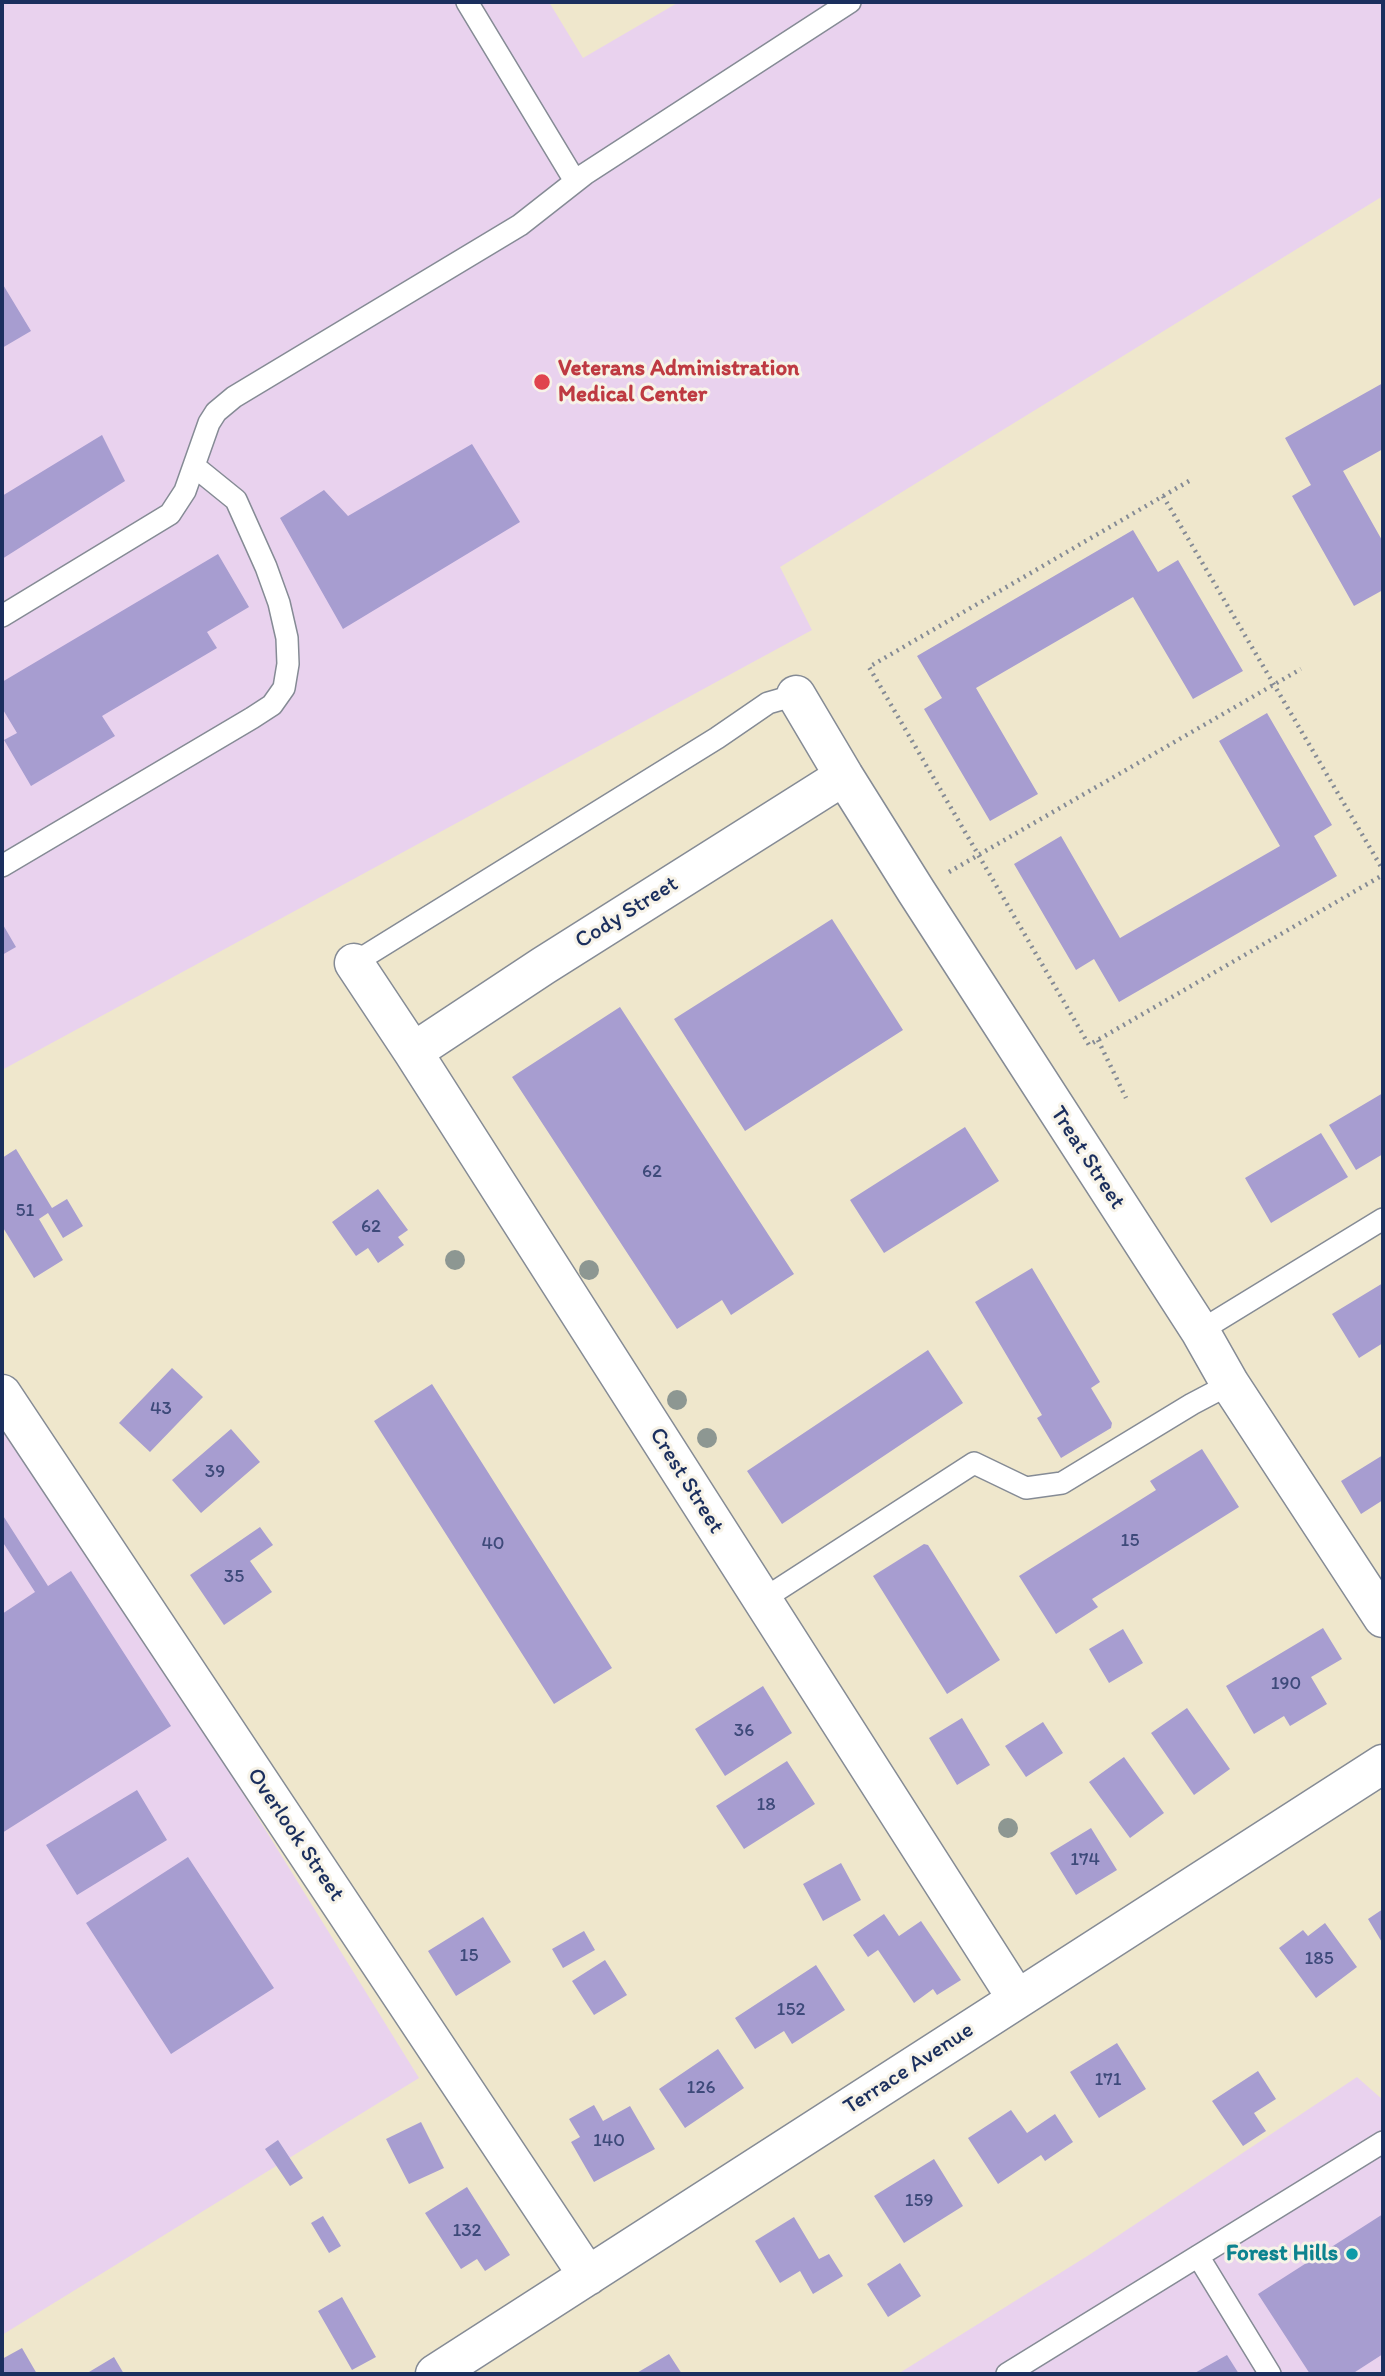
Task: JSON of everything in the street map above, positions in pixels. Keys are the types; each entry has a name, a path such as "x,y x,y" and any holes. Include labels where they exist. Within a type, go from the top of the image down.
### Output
{"street":[{"name":"Treat Street","path":"796,695 844,776 1069,1132 1383,1618"},
{"name":"Cody Street","path":"413,1052 543,966 844,776"},
{"name":"Crest Street","path":"354,963 1017,1999"},
{"name":"Overlook Street","path":"2,1394 588,2276"},
{"name":"Terrace Avenue","path":"435,2374 1383,1764"}],"lane":[{"path":"467,2 575,181"},
{"path":"2,616 170,514 182,498 209,423 225,403 520,225 575,181 850,2"},
{"path":"2,866 272,705 284,688 288,664 287,638 279,603 266,566 236,500 194,466"},
{"path":"354,963 718,738 768,703 796,695"},
{"path":"1200,1331 1383,1219"},
{"path":"762,1600 974,1463 1026,1488 1062,1483 1230,1384"},
{"path":"1007,2374 1383,2142"},
{"path":"1198,2256 1270,2374"}],"path":[{"path":"1163,496 1383,873 1089,1045 870,667 1163,496 1189,481"},
{"path":"939,878 1301,669"},
{"path":"1098,1040 1126,1098"}],"shaded area":[{"name":"Veterans Administration Medical Center","path":"2,2 549,2 583,58 679,2 1383,2 1383,196 780,567 812,630 2,1070"},
{"path":"2,1404 419,2078 2,2335"},
{"path":"1357,2077 1383,2100 1383,2374 902,2374 901,2372 1089,2255"}],"building":[{"path":"2,283 31,331 2,348"},
{"path":"1383,383 1383,449 1343,471 1383,542 1383,590 1354,606 1292,496 1311,485 1285,438"},
{"path":"102,435 125,481 2,559 2,496"},
{"path":"472,444 520,522 343,629 280,518 324,490 348,516"},
{"path":"1133,530 1158,572 1178,560 1243,671 1193,699 1133,597 976,688 1038,794 990,821 924,709 942,698 917,656"},
{"path":"218,554 249,607 207,632 217,648 102,716 115,736 31,786 4,740 17,733 2,708 2,682"},
{"path":"1267,713 1332,825 1314,836 1337,876 1119,1002 1094,959 1076,970 1014,864 1061,836 1120,938 1280,846 1219,741"},
{"path":"832,919 903,1030 745,1131 674,1019"},
{"path":"2,923 16,947 2,955"},
{"path":"620,1007 794,1274 731,1315 722,1300 677,1329 512,1077"},
{"path":"1383,1093 1383,1154 1356,1170 1329,1125"},
{"path":"965,1127 999,1181 884,1253 850,1200"},
{"path":"1321,1133 1348,1177 1271,1223 1245,1178"},
{"path":"16,1149 52,1208 67,1199 83,1226 63,1238 48,1213 39,1219 63,1260 34,1278 2,1226 2,1158"},
{"path":"378,1189 408,1230 398,1237 404,1245 378,1263 368,1248 356,1256 332,1222"},
{"path":"1032,1268 1100,1382 1091,1388 1112,1423 1111,1428 1061,1458 1037,1418 1042,1415 975,1302"},
{"path":"1383,1283 1383,1343 1359,1358 1332,1314"},
{"path":"928,1350 963,1403 782,1524 747,1471"},
{"path":"172,1368 203,1397 150,1452 119,1423"},
{"path":"432,1384 612,1668 554,1704 374,1421"},
{"path":"231,1429 260,1462 201,1513 172,1480"},
{"path":"1202,1449 1239,1507 1092,1599 1098,1607 1056,1634 1019,1576 1156,1490 1150,1481"},
{"path":"1383,1455 1383,1500 1361,1514 1341,1481"},
{"path":"2,1514 48,1586 71,1571 171,1726 2,1833 2,1614 35,1592 2,1541"},
{"path":"260,1527 273,1545 250,1561 272,1592 224,1625 190,1575"},
{"path":"924,1544 928,1545 1000,1660 947,1694 873,1576"},
{"path":"1323,1628 1342,1659 1311,1677 1327,1704 1290,1726 1284,1716 1254,1734 1226,1686"},
{"path":"1123,1629 1143,1663 1109,1683 1089,1649"},
{"path":"763,1686 792,1733 725,1776 695,1729"},
{"path":"1187,1708 1230,1769 1194,1795 1151,1733"},
{"path":"962,1718 990,1765 957,1785 929,1738"},
{"path":"1043,1722 1063,1753 1026,1777 1005,1746"},
{"path":"1124,1757 1164,1813 1130,1838 1089,1782"},
{"path":"787,1761 815,1804 744,1849 716,1806"},
{"path":"137,1790 167,1840 77,1895 46,1845"},
{"path":"1091,1828 1117,1870 1076,1895 1050,1853"},
{"path":"188,1857 274,1988 171,2054 86,1923"},
{"path":"841,1863 861,1900 823,1921 803,1884"},
{"path":"1383,1909 1383,1944 1368,1919"},
{"path":"884,1914 899,1936 921,1921 961,1980 937,1995 933,1989 914,2003 878,1950 868,1957 853,1935"},
{"path":"483,1917 511,1962 456,1996 428,1951"},
{"path":"1325,1923 1357,1967 1316,1998 1279,1948 1303,1930 1308,1936"},
{"path":"584,1931 595,1950 563,1968 552,1949"},
{"path":"605,1960 627,1995 594,2015 572,1981"},
{"path":"816,1965 845,2010 792,2044 784,2031 755,2049 735,2018"},
{"path":"1117,2043 1146,2089 1099,2118 1070,2072"},
{"path":"718,2049 744,2088 685,2128 659,2089"},
{"path":"1258,2071 1276,2099 1254,2113 1266,2131 1243,2146 1212,2101"},
{"path":"594,2105 603,2121 630,2106 655,2149 594,2182 571,2142 580,2137 569,2119"},
{"path":"1011,2110 1027,2133 1055,2114 1073,2142 1045,2161 1041,2155 998,2184 968,2138"},
{"path":"421,2122 444,2168 409,2184 386,2139"},
{"path":"278,2140 303,2178 290,2186 265,2149"},
{"path":"934,2159 963,2206 904,2243 874,2196"},
{"path":"467,2187 510,2255 485,2271 477,2259 461,2269 425,2213"},
{"name":"Forest Hills","path":"1383,2214 1383,2354 1352,2374 1310,2374 1258,2294"},
{"path":"323,2216 341,2246 329,2253 311,2223"},
{"path":"794,2217 819,2259 829,2254 843,2276 813,2294 800,2271 780,2283 755,2241"},
{"path":"900,2263 921,2296 888,2317 867,2284"},
{"path":"342,2297 376,2357 352,2370 318,2311"},
{"path":"22,2348 37,2374 2,2374 2,2359"},
{"path":"669,2354 682,2374 635,2374"},
{"path":"1227,2355 1239,2374 1193,2374"},
{"path":"114,2357 124,2374 90,2374 89,2372"}],"place":[{"name":"Veterans Administration Medical Center","path":"542,382"},
{"name":"Forest Hills","path":"1352,2254"}]}
